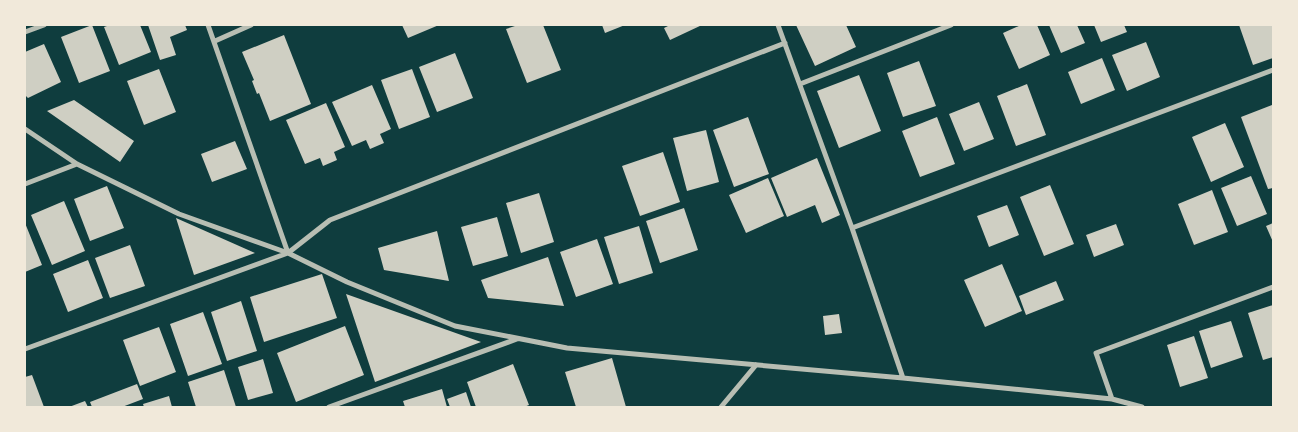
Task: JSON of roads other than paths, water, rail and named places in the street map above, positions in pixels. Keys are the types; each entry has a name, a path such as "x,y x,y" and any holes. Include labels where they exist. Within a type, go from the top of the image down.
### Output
{"street":[{"path":"25,32 44,25"},
{"path":"208,25 288,253"},
{"path":"215,41 251,25"},
{"path":"778,25 852,228 903,378"},
{"path":"800,84 951,25"},
{"path":"25,349 288,253 330,220 785,44"},
{"path":"852,228 1273,70"},
{"path":"25,129 77,164 179,214 288,253 347,282 455,326 566,348 1112,399 1142,407"},
{"path":"25,184 77,164"},
{"path":"1112,399 1096,353 1273,287"},
{"path":"329,407 518,338"},
{"path":"721,407 756,365"}]}
